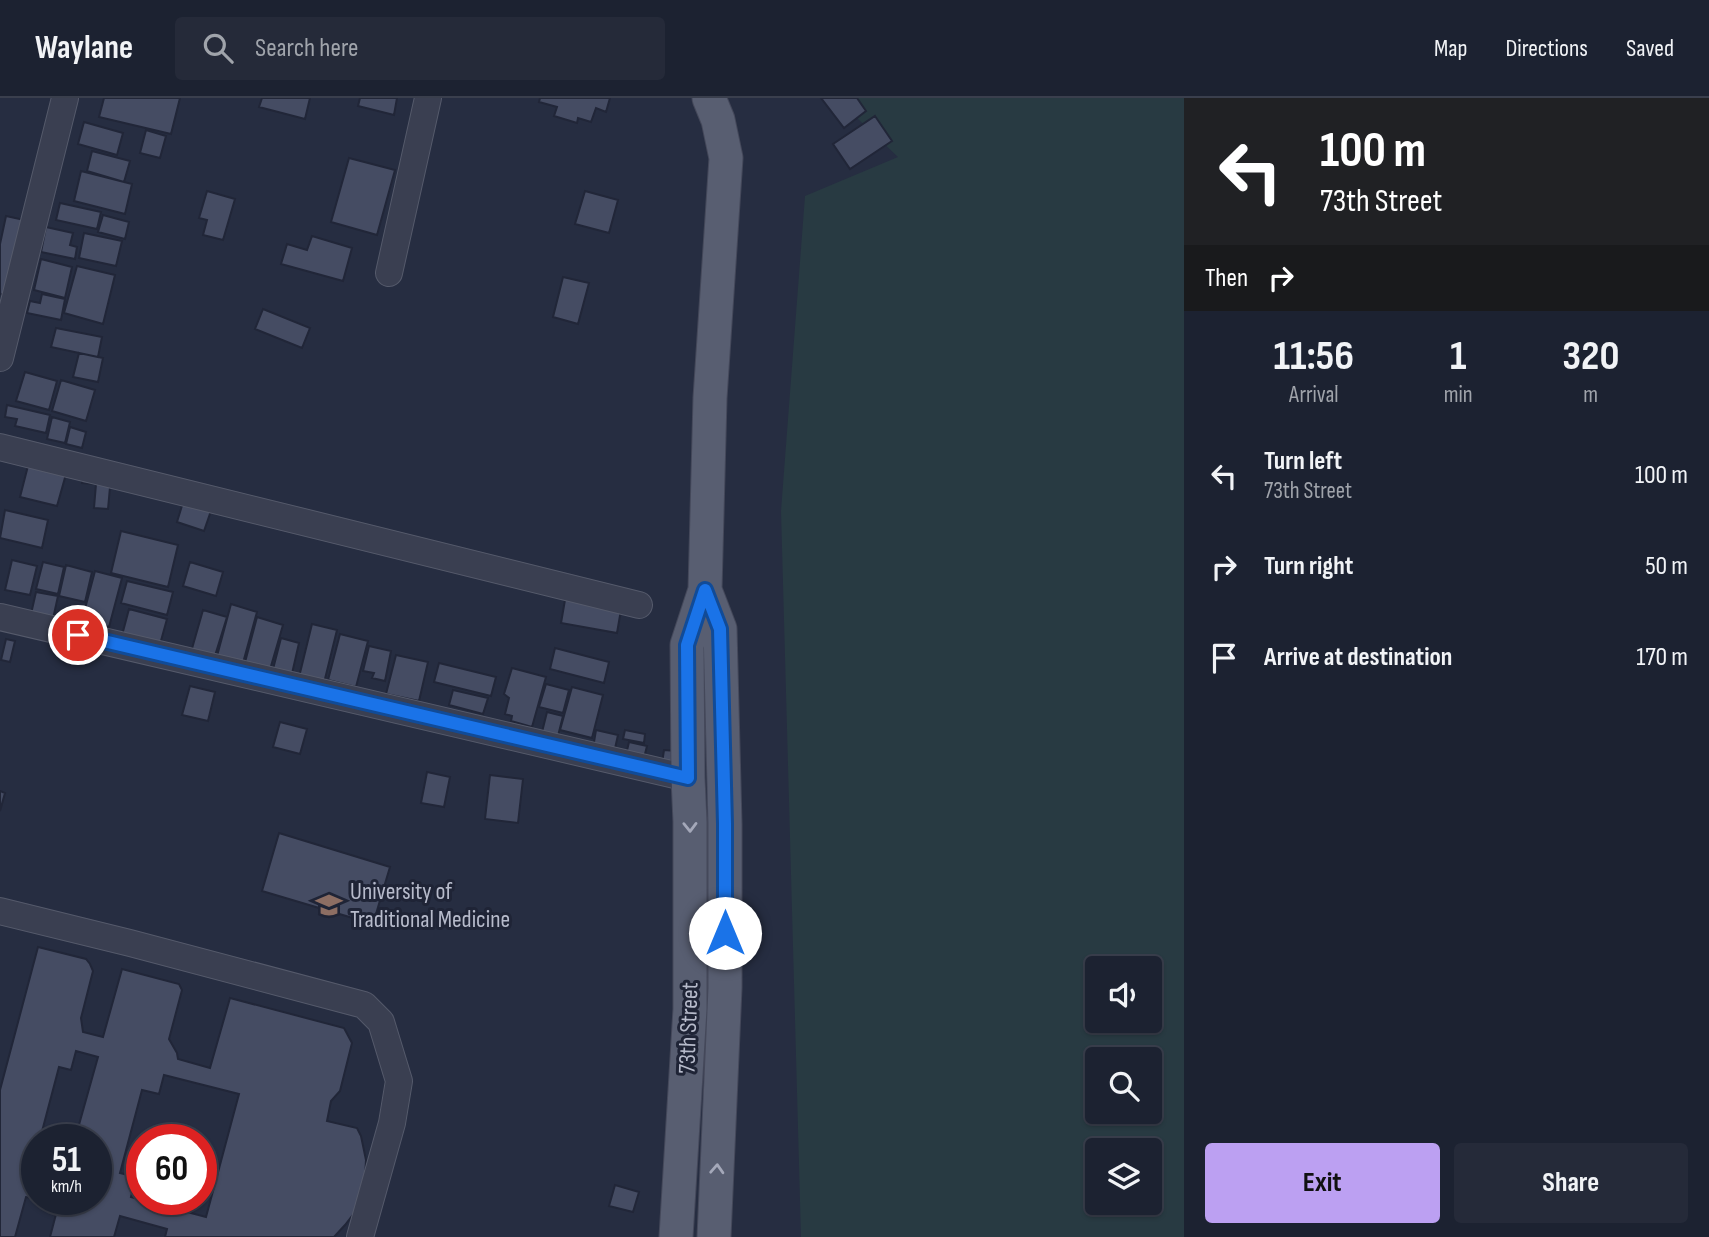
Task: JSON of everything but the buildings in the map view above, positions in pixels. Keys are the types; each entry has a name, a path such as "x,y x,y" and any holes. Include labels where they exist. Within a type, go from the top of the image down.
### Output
{"main road":[{"path":"705,590 710,398 726,158 718,120 709,98"},
{"name":"73th Street","path":"677,1237 690,1009 687,645 705,590"},
{"name":"73th Street","path":"705,590 720,629 725,824 725,988 714,1237"}],"street":[{"path":"0,358 65,98"},
{"path":"389,273 428,98"},
{"path":"0,447 639,605"},
{"path":"0,617 688,778"},
{"path":"0,911 144,946 364,1005 381,1022 399,1081 392,1123 360,1237"}],"shaded area":[{"path":"836,98 1184,98 1184,1237 801,1237 781,511 805,196 898,157"}],"place":[{"name":"University of Traditional Medicine","path":"329,905"}],"route":[{"path":"78,635 688,778 687,645 705,590 720,629 725,933"}]}
